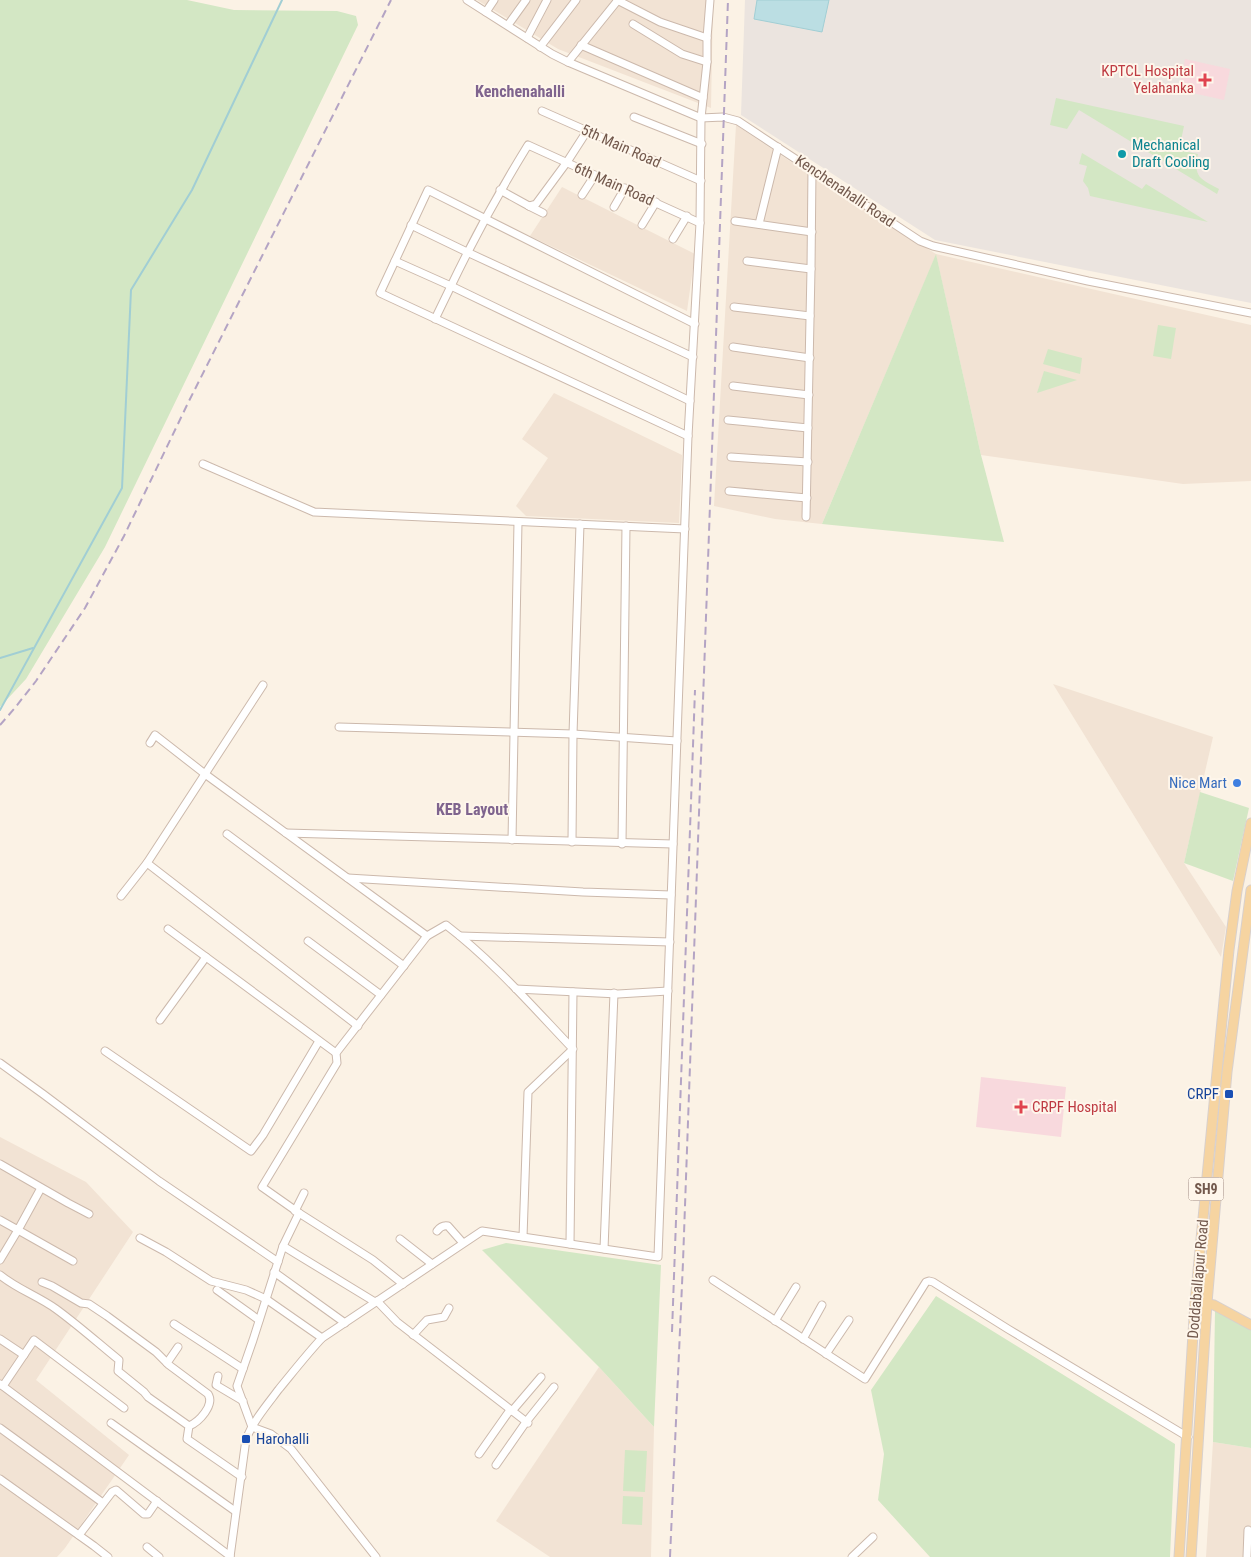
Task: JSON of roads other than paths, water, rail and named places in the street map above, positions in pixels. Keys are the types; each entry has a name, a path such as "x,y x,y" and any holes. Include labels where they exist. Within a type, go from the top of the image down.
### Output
{"main road":[{"name":"Doddaballapur Road","path":"1179,1557 1195,1302 1229,950 1237,892 1251,823"},
{"name":"Doddaballapur Road","path":"1191,1557 1207,1303 1227,1072 1251,890"},
{"path":"1195,1302 1214,1305 1251,1326"}],"street":[{"name":"Kenchenahalli Road","path":"467,0 540,47 568,62 701,118 723,117 738,121 920,240 933,246 1088,281 1251,313"},
{"path":"486,12 494,0"},
{"path":"508,25 526,0"},
{"path":"527,38 547,0"},
{"path":"540,47 576,0"},
{"path":"568,62 617,0 660,22 707,38"},
{"path":"230,1557 246,1439 252,1427 298,1365 322,1338 482,1231 658,1257 688,436 700,222 701,118 707,62 710,0"},
{"path":"633,24 682,54 707,62"},
{"path":"581,45 704,98"},
{"name":"5th Main Road","path":"542,111 701,181"},
{"path":"634,117 702,144"},
{"path":"529,206 536,204 567,162 586,131"},
{"name":"6th Main Road","path":"500,190 528,145 700,222"},
{"path":"759,224 778,147"},
{"path":"806,517 812,269 812,169"},
{"path":"582,195 595,175"},
{"path":"614,207 625,188"},
{"path":"688,436 380,293 428,190 695,324"},
{"path":"435,319 467,252 500,190 543,213"},
{"path":"642,225 656,202"},
{"path":"673,239 687,216"},
{"path":"735,221 812,232"},
{"path":"411,225 693,357"},
{"path":"395,261 690,401"},
{"path":"747,261 812,269"},
{"path":"734,307 810,316"},
{"path":"733,347 810,358"},
{"path":"733,386 809,396"},
{"path":"728,420 808,428"},
{"path":"731,457 808,462"},
{"path":"203,464 314,512 685,529"},
{"path":"729,491 807,498"},
{"path":"512,840 518,522"},
{"path":"572,842 573,734 580,524"},
{"path":"622,844 626,526"},
{"path":"121,896 147,863 263,685"},
{"path":"339,728 573,734 677,741"},
{"path":"150,743 155,735 205,774 427,936"},
{"path":"286,833 673,844"},
{"path":"226,834 404,966"},
{"path":"147,863 358,1026"},
{"path":"348,878 582,892 672,895"},
{"path":"403,1284 373,1260 297,1212 262,1187 336,1063 336,1053 427,936 446,925 516,989 573,1049"},
{"path":"168,929 336,1053"},
{"path":"460,936 670,942"},
{"path":"308,942 381,995"},
{"path":"160,1020 206,957"},
{"path":"516,989 614,993 668,991"},
{"path":"570,1244 573,992"},
{"path":"604,1249 614,993"},
{"path":"105,1051 251,1151 263,1135 319,1041"},
{"path":"523,1237 528,1092 573,1049"},
{"path":"0,1064 159,1181 278,1262"},
{"path":"0,1164 89,1214"},
{"path":"0,1260 42,1188"},
{"path":"252,1427 237,1386 283,1246 304,1193"},
{"path":"0,1220 73,1261"},
{"path":"437,1231 444,1225 448,1226 463,1243"},
{"path":"140,1238 211,1281 246,1290 266,1299 322,1338"},
{"path":"400,1238 432,1264"},
{"path":"283,1246 376,1302 397,1322 527,1423"},
{"path":"274,1272 345,1323"},
{"path":"0,1275 13,1285 56,1308 119,1360 118,1371 144,1392 148,1398 189,1426"},
{"path":"713,1280 865,1378 926,1282 930,1281 1188,1437"},
{"path":"42,1282 81,1303 89,1304 156,1352 210,1397 206,1410 199,1420 189,1426"},
{"path":"776,1321 796,1287"},
{"path":"217,1290 259,1320"},
{"path":"803,1339 822,1305"},
{"path":"414,1335 427,1320 444,1316 449,1308"},
{"path":"826,1354 849,1320"},
{"path":"174,1324 243,1369"},
{"path":"0,1339 24,1355"},
{"path":"124,1408 34,1340 1,1385 230,1557"},
{"path":"167,1363 178,1348"},
{"path":"218,1376 216,1385 244,1401"},
{"path":"479,1454 511,1411 541,1377"},
{"path":"496,1465 554,1386"},
{"path":"111,1423 235,1511"},
{"path":"189,1426 188,1439 242,1477"},
{"path":"252,1427 271,1434 291,1449 376,1557"},
{"path":"0,1428 103,1503"},
{"path":"0,1479 108,1557"},
{"path":"79,1535 112,1492 116,1490 144,1514 148,1514 157,1501"},
{"path":"1247,1557 1248,1530"},
{"path":"852,1557 873,1537"},
{"path":"147,1547 159,1557"}],"water":[{"path":"757,0 829,0 822,32 754,19"}],"waterway":[{"path":"0,710 122,488 131,290 192,190 282,0"},
{"path":"0,658 33,648"}],"railway":[{"path":"0,725 36,681 85,608 124,536 188,403 391,0"},
{"path":"670,1557 683,1262 728,0"},
{"path":"672,1332 695,690"}],"place":[{"name":"KPTCL Hospital Yelahanka","path":"1205,80"},
{"name":"Mechanical Draft Cooling","path":"1122,154"},
{"name":"Nice Mart","path":"1237,783"},
{"name":"CRPF","path":"1229,1094"},
{"name":"CRPF Hospital","path":"1021,1107"},
{"name":"Harohalli","path":"246,1439"}],"district":[{"name":"Kenchenahalli","path":"520,91"},
{"name":"KEB Layout","path":"472,809"}]}
